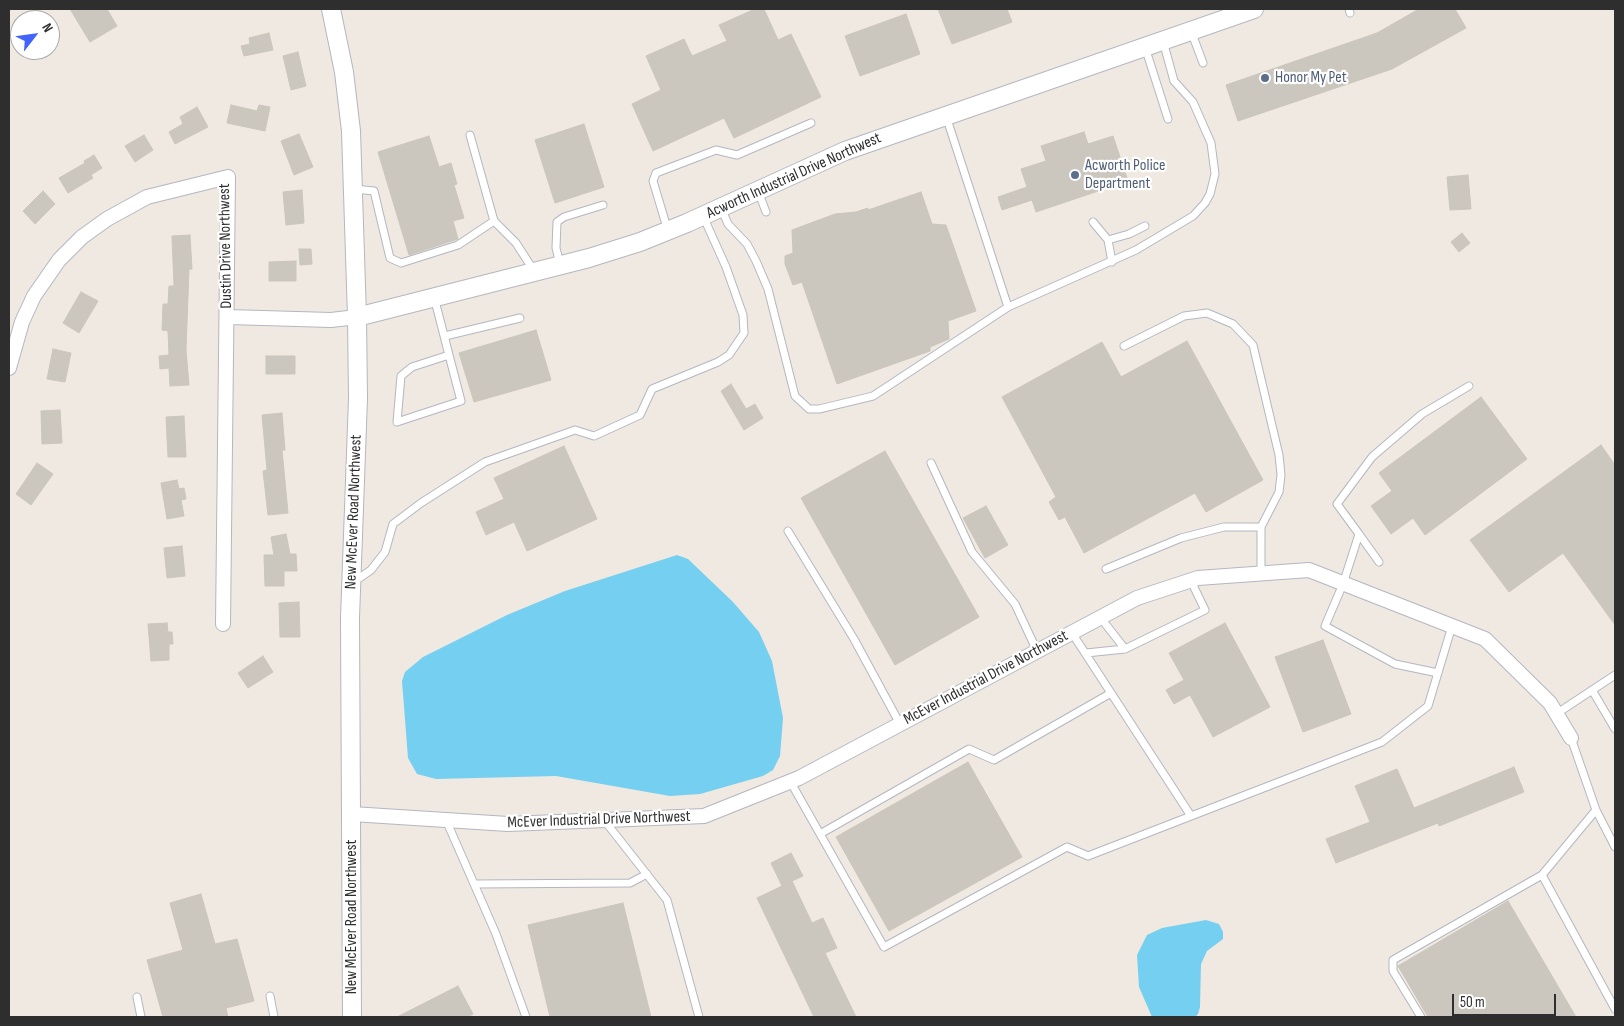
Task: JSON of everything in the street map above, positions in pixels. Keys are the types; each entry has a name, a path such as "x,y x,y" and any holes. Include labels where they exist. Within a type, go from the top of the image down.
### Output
{"street":[{"name":"New McEver Road Northwest","path":"331,9 344,72 351,131 357,317 358,398 352,584 352,1017"},
{"name":"Acworth Industrial Drive Northwest","path":"357,317 612,251 703,216 845,150 1248,10"},
{"name":"Dustin Drive Northwest","path":"9,368 22,322 34,296 59,260 82,237 107,219 147,197 228,177 228,317 223,624"},
{"path":"228,317 331,320 357,317"},
{"name":"McEver Industrial Drive Northwest","path":"352,814 508,824 704,816 790,781 1137,598 1191,581 1309,570 1484,639 1550,703 1571,738"}],"lane":[{"path":"1191,31 1203,63"},
{"path":"721,207 728,224 747,244 768,289 794,396 809,410 873,396 940,354 1008,307 1112,262 1193,216 1205,203 1213,185 1214,164 1207,132 1193,102 1174,82 1163,41"},
{"path":"1145,46 1168,119"},
{"path":"946,115 1008,307"},
{"path":"668,231 653,181 656,172 716,150 737,155 811,123"},
{"path":"470,135 494,222 516,243 535,272"},
{"path":"353,189 374,191 390,258 401,263 458,246 494,222"},
{"path":"757,191 766,212"},
{"path":"560,265 556,248 557,222 564,217 603,205"},
{"path":"352,584 371,570 385,552 393,524 421,503 485,462 575,430 594,436 640,415 652,389 718,362 729,355 744,333 743,315 726,267 703,216"},
{"path":"1093,222 1108,240 1112,262"},
{"path":"1108,240 1129,234 1145,226"},
{"path":"434,297 461,401 397,422 401,376 412,367 449,355"},
{"path":"1124,346 1184,316 1207,313 1233,324 1253,345 1279,455 1281,475 1279,492 1261,527 1261,574"},
{"path":"445,336 520,318"},
{"path":"1379,562 1337,504 1372,457 1422,414 1469,386"},
{"path":"931,463 972,552 1014,604 1037,651"},
{"path":"1106,568 1181,538 1224,527 1261,527"},
{"path":"788,531 854,639 900,724"},
{"path":"1359,534 1344,584 1325,626 1394,664 1438,673"},
{"path":"1086,653 1125,649 1204,610 1191,581"},
{"path":"1100,618 1125,649"},
{"path":"790,781 884,947 1068,847 1088,856 1382,742 1428,706 1452,626"},
{"path":"1072,633 1191,816"},
{"path":"1556,714 1615,675"},
{"path":"1592,690 1615,729"},
{"path":"820,834 968,749 994,760 1111,693"},
{"path":"1571,738 1596,810 1615,846"},
{"path":"1421,1017 1393,971 1394,960 1542,875 1596,810"},
{"path":"446,820 496,934 526,1017"},
{"path":"604,820 667,900 699,1017"},
{"path":"474,884 630,883 647,874"},
{"path":"1542,875 1615,1009"},
{"path":"270,996 274,1017"},
{"path":"137,997 142,1017"}],"water":[{"path":"677,555 688,559 733,602 759,632 772,661 783,718 780,756 773,770 763,776 700,794 670,796 556,776 436,779 417,774 408,758 402,681 405,672 423,657 507,615 565,591"},
{"path":"1206,920 1219,924 1223,932 1223,939 1207,951 1201,964 1200,1007 1198,1014 1195,1017 1152,1017 1139,987 1137,955 1147,935 1162,928"}],"building":[{"path":"70,9 107,9 117,26 90,42"},
{"path":"755,9 764,9 778,40 791,34 821,97 734,138 724,118 653,151 632,104 661,90 646,56 684,39 692,56 727,41 719,25"},
{"path":"938,9 1007,9 1012,22 952,44"},
{"path":"1419,9 1455,9 1466,28 1392,69 1238,121 1226,85 1377,33"},
{"path":"906,14 920,54 860,76 845,36"},
{"path":"269,33 273,50 244,56 241,46 250,44 249,38"},
{"path":"298,52 306,86 291,90 283,56"},
{"path":"231,105 257,111 259,105 270,107 265,131 227,123"},
{"path":"197,107 208,127 175,144 169,132 183,124 180,117"},
{"path":"584,124 604,187 555,203 535,140"},
{"name":"Acworth Police Department","path":"1084,132 1088,144 1113,136 1128,181 1036,212 1032,200 1002,210 998,197 1027,187 1021,169 1046,161 1041,146"},
{"path":"299,134 313,167 294,175 281,141"},
{"path":"144,135 153,150 135,162 125,146"},
{"path":"429,136 439,167 451,163 457,184 454,185 464,218 453,221 458,239 409,255 378,152"},
{"path":"94,155 102,168 91,175 93,178 68,193 59,178 85,163 84,161"},
{"path":"1468,175 1471,209 1450,210 1447,177"},
{"path":"302,190 304,223 286,225 283,192"},
{"path":"43,191 55,204 35,224 23,211"},
{"path":"921,192 932,224 946,225 976,311 948,321 949,339 930,347 930,351 837,384 802,282 793,285 785,264 785,256 793,253 792,230 835,214 856,212 868,208 868,210"},
{"path":"1462,233 1470,243 1459,252 1451,242"},
{"path":"190,235 192,269 189,269 186,350 189,385 170,386 169,368 160,369 159,356 169,355 168,331 162,330 163,304 168,304 169,286 174,286 172,236"},
{"path":"299,249 311,249 312,264 300,265"},
{"path":"296,261 296,281 269,281 269,262"},
{"path":"81,292 98,301 79,333 63,323"},
{"path":"536,330 551,380 474,402 459,353"},
{"path":"1187,341 1263,480 1206,512 1195,493 1084,553 1065,517 1059,520 1049,502 1056,497 1002,397 1102,342 1121,377"},
{"path":"53,349 71,353 65,382 47,379"},
{"path":"266,356 295,356 295,374 266,374"},
{"path":"731,384 746,409 755,404 763,418 744,430 721,391"},
{"path":"1481,397 1527,459 1425,535 1413,518 1391,534 1371,506 1392,491 1379,473"},
{"path":"60,410 62,443 42,444 41,411"},
{"path":"282,413 285,450 282,450 288,513 268,515 263,471 267,470 262,415"},
{"path":"184,416 186,457 168,457 166,417"},
{"path":"1601,445 1615,465 1615,625 1563,553 1509,592 1470,540"},
{"path":"564,446 597,519 527,551 514,522 486,535 476,512 504,499 494,478"},
{"path":"885,451 979,617 895,665 801,498"},
{"path":"37,463 53,474 31,505 16,494"},
{"path":"177,480 179,489 184,488 186,499 181,500 184,516 167,519 161,483"},
{"path":"986,506 1008,545 985,558 963,518"},
{"path":"286,534 290,554 296,554 297,571 284,571 284,586 265,586 264,555 274,555 271,537"},
{"path":"182,546 185,576 167,578 164,548"},
{"path":"299,602 300,637 280,637 279,603"},
{"path":"167,623 168,632 172,632 173,644 169,644 169,660 151,661 148,624"},
{"path":"1225,623 1270,707 1213,737 1190,695 1174,704 1166,690 1184,680 1169,653"},
{"path":"1323,640 1351,714 1303,732 1275,657"},
{"path":"263,656 273,672 248,688 238,673"},
{"path":"968,762 1022,857 889,931 836,837"},
{"path":"1514,767 1524,792 1439,826 1438,823 1336,863 1326,839 1370,822 1355,786 1397,769 1414,808"},
{"path":"791,853 803,876 792,881 812,923 823,918 837,948 825,953 856,1017 814,1017 757,898 782,886 771,863"},
{"path":"201,894 215,944 237,939 254,1001 226,1008 228,1017 163,1017 147,960 183,950 170,903"},
{"path":"1508,901 1576,1017 1428,1017 1398,966"},
{"path":"623,903 651,1017 550,1017 528,925"},
{"path":"458,986 473,1014 467,1017 397,1017"}],"place":[{"name":"Honor My Pet","path":"1265,78"},
{"name":"Acworth Police Department","path":"1075,175"}]}
